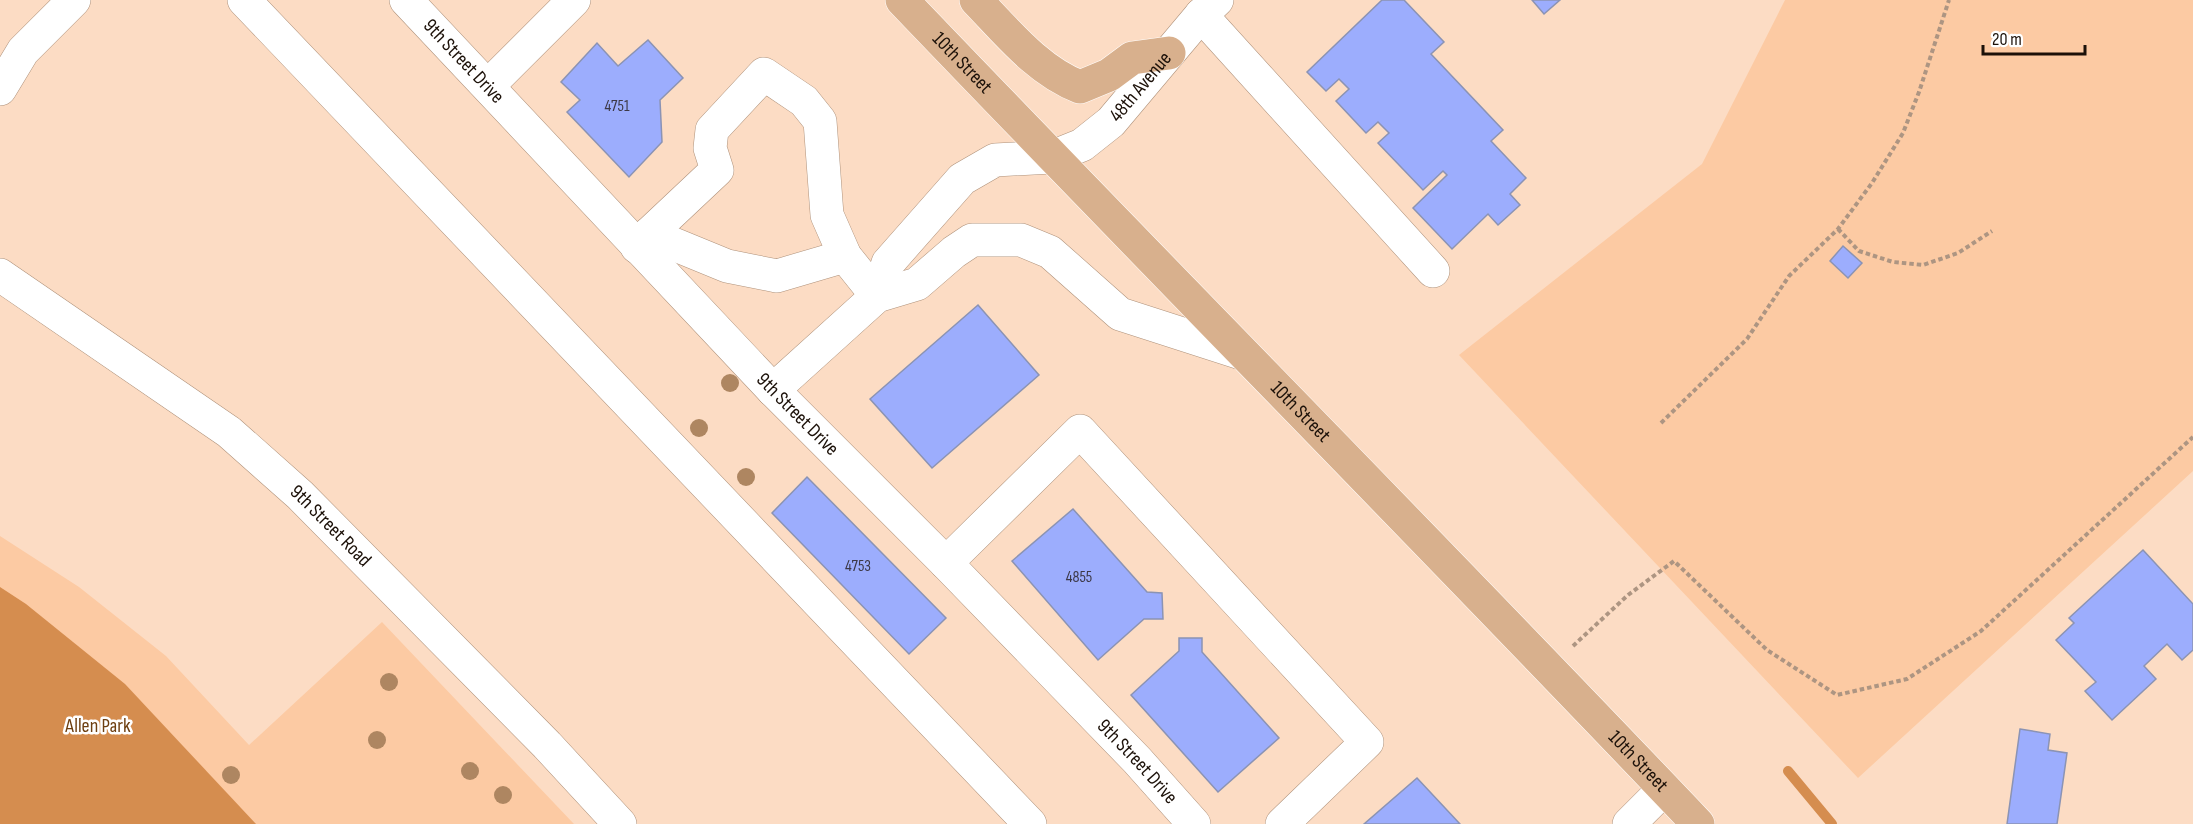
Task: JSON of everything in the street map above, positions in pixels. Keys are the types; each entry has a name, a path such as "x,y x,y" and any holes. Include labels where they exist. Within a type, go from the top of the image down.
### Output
{"main road":[{"name":"10th Street","path":"902,0 1698,824"},
{"path":"976,0 1024,50 1062,80 1080,87 1109,75 1132,58 1169,53"}],"street":[{"path":"0,89 22,51 74,0"},
{"path":"244,0 1030,824"},
{"name":"9th Street Drive","path":"406,0 488,86 643,241 773,390 946,563 1137,760 1194,824"},
{"path":"488,86 574,0"},
{"path":"1209,8 1432,271"},
{"name":"48th Avenue","path":"877,296 888,263 962,179 995,160 1052,157 1082,146 1111,122 1209,8"},
{"path":"844,256 777,276 727,266 643,241 717,170 710,148 712,130 764,74 804,101 820,122 827,215 844,256 877,296"},
{"path":"773,390 877,296 917,284 954,252 972,240 1021,240 1050,252 1120,314 1241,353"},
{"name":"9th Street Road","path":"0,275 229,432 300,495 547,745 620,824"},
{"path":"946,563 1080,431 1367,742 1282,824"},
{"path":"1629,824 1664,789"}],"path":[{"path":"1661,423 1747,339 1789,276 1838,229 1872,183 1902,133 1919,92 1949,0"},
{"path":"1838,229 1860,251 1893,262 1923,266 1958,253 1992,231"},
{"path":"1549,669 1628,595 1674,561 1767,650 1837,695 1907,679 1981,631 2193,437"}],"green space":[{"path":"1785,0 2193,0 2193,471 1858,778 1459,355 1702,164"},
{"name":"Allen Park","path":"0,536 79,587 166,656 249,745 382,622 574,824 0,824"}],"shaded area":[{"path":"0,587 26,604 125,684 256,824 0,824"}],"building":[{"path":"1382,0 1404,0 1444,42 1431,54 1503,130 1491,141 1526,178 1510,194 1520,205 1498,225 1488,214 1452,249 1413,208 1447,175 1443,171 1423,190 1378,143 1389,133 1378,122 1366,133 1336,101 1349,89 1339,79 1326,91 1307,72"},
{"path":"1532,0 1560,0 1544,14"},
{"path":"648,40 683,78 660,100 662,142 629,177 567,112 580,100 561,82 597,43 618,66"},
{"path":"1843,246 1862,263 1848,278 1830,261"},
{"path":"978,305 1039,375 932,468 870,399"},
{"path":"807,477 946,618 909,654 772,513"},
{"path":"1073,509 1147,592 1162,593 1163,619 1144,619 1098,660 1012,561"},
{"path":"2143,550 2193,604 2193,650 2182,660 2167,644 2144,666 2156,679 2112,720 2085,691 2096,682 2056,640 2074,623 2069,618"},
{"path":"1179,638 1202,638 1202,652 1279,738 1218,792 1131,695 1179,651"},
{"path":"2020,729 2050,734 2048,750 2067,753 2057,824 2007,824"},
{"path":"1417,778 1460,824 1364,824"}],"waterway":[{"path":"1788,771 1832,824"}]}
